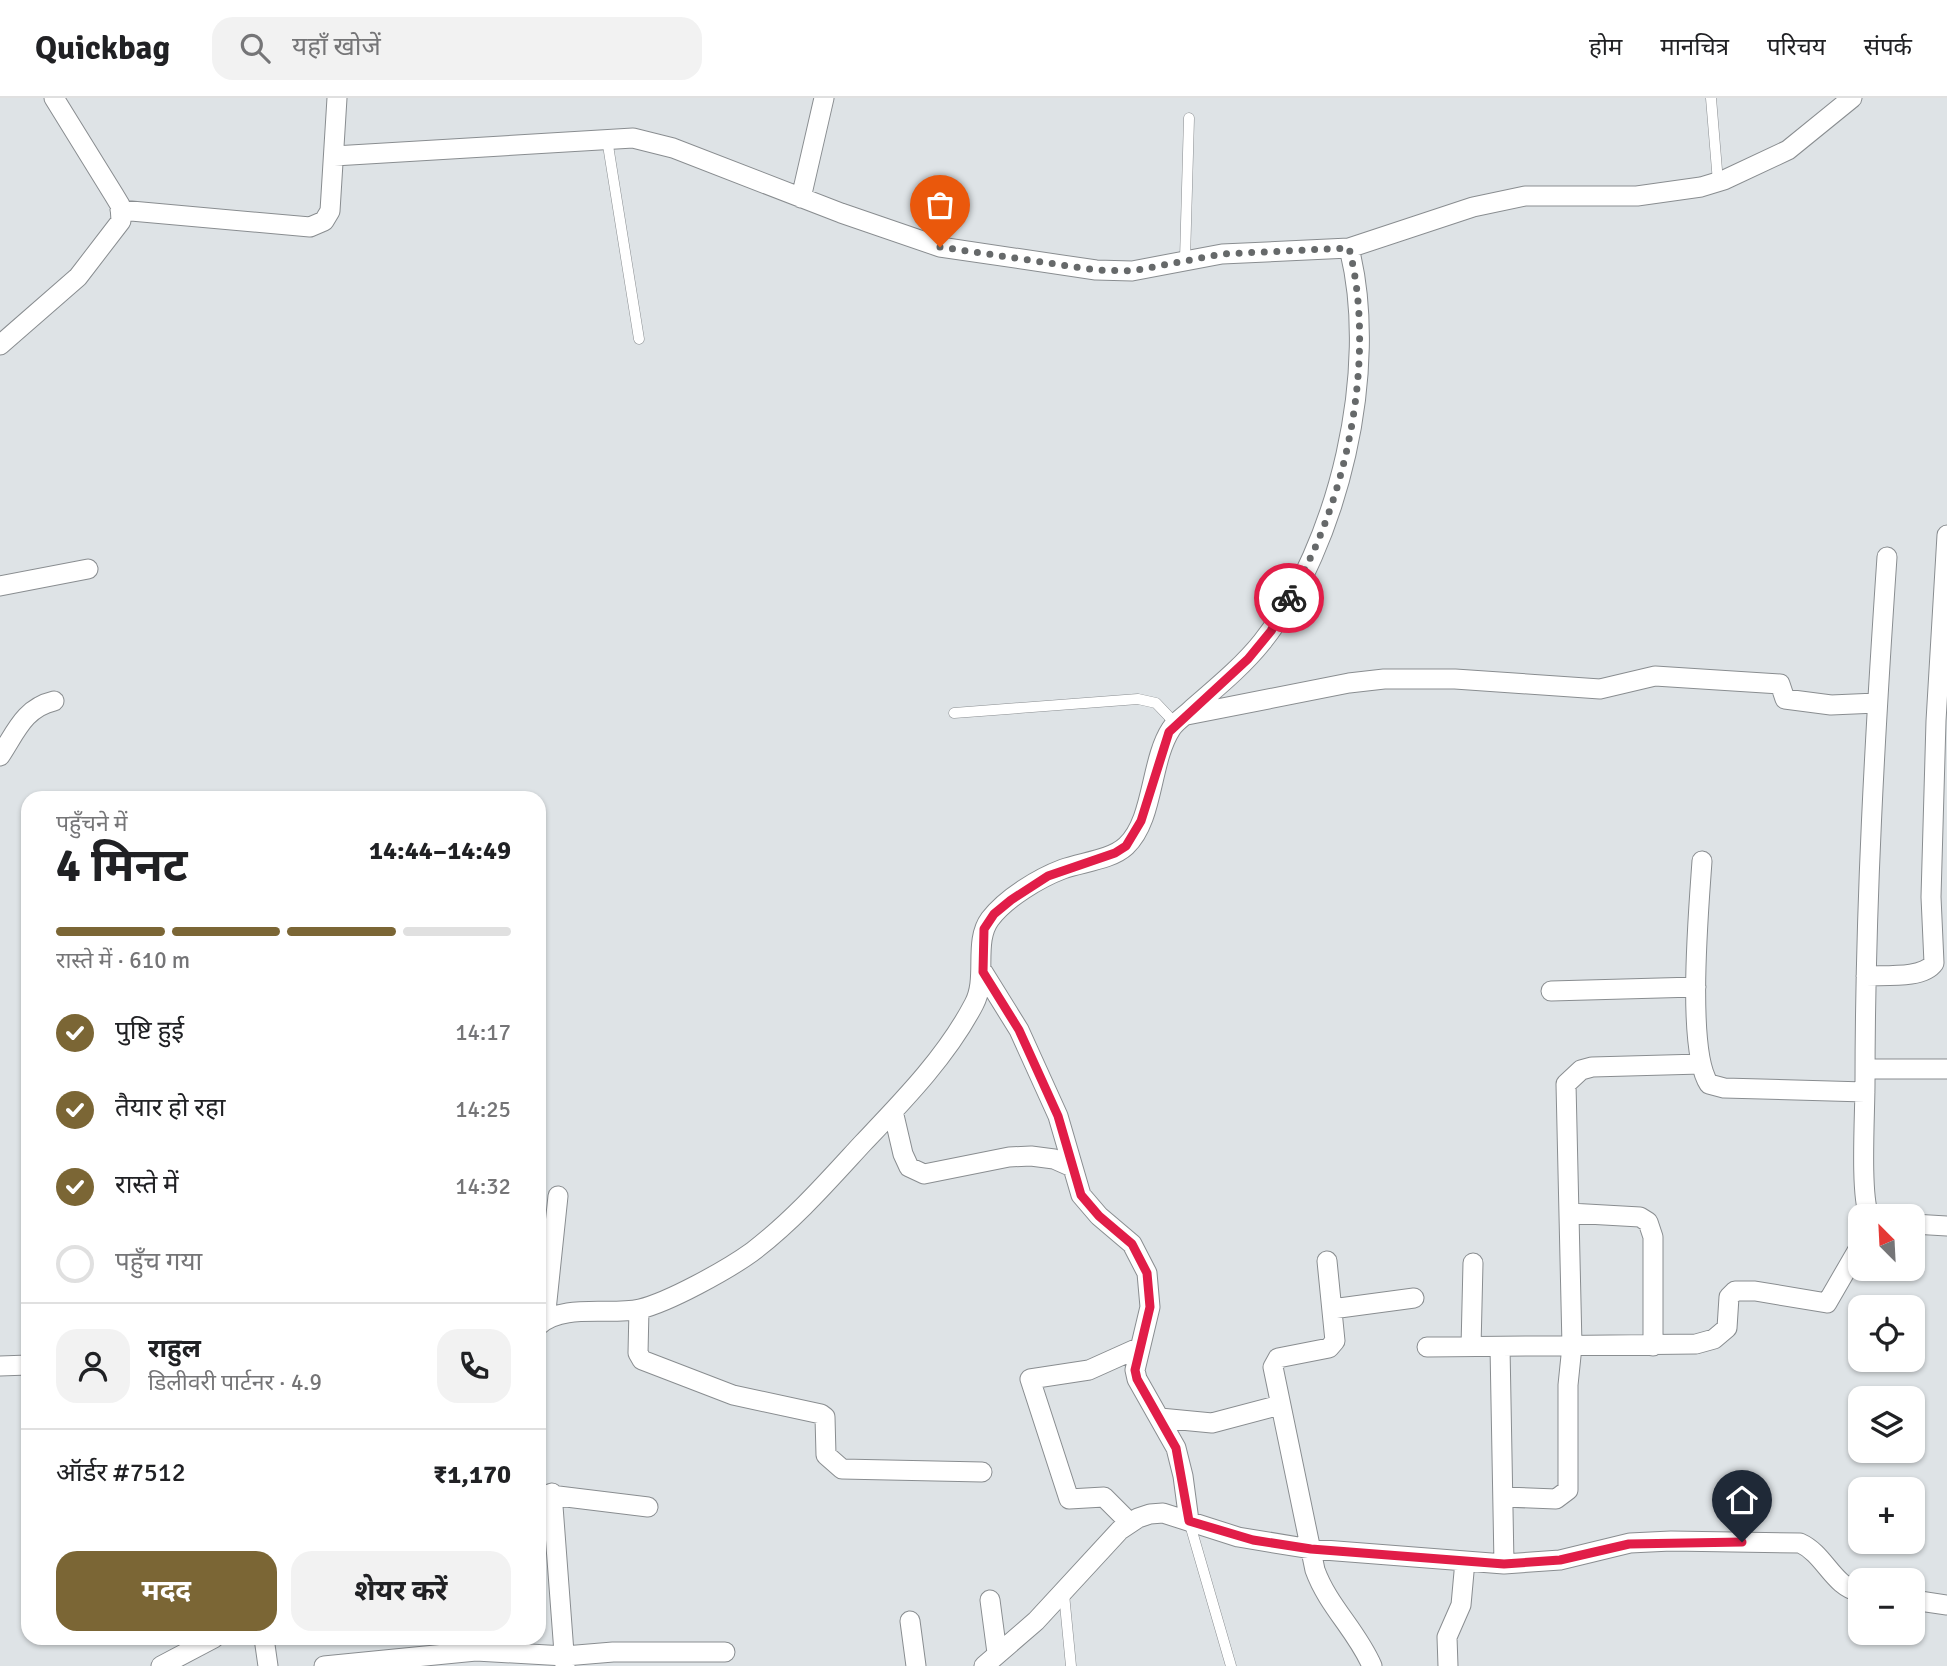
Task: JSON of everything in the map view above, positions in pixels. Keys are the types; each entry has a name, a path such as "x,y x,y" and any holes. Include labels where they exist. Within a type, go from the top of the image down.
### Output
{"street":[{"path":"0,345 78,277 118,227 120,210 114,195 54,98"},
{"path":"120,210 241,219 296,227 316,226 330,211 337,98"},
{"path":"802,198 824,98"},
{"path":"334,156 607,139 652,141 909,238 965,251 1096,270 1132,271 1222,254 1349,248 1473,207 1525,195 1637,196 1677,192 1718,182 1788,150 1852,98"},
{"path":"546,1321 565,1314 639,1309 661,1301 748,1254 782,1227 893,1111 935,1062 971,1010 983,972 984,929 994,914 1048,876 1115,853 1126,846 1141,821 1169,732 1248,659 1271,631 1299,582 1319,537 1348,445 1358,369 1357,282 1349,248"},
{"path":"1866,976 1918,972 1940,966 1937,721 1947,535"},
{"path":"1869,1204 1865,1163 1866,976 1877,703 1887,557"},
{"path":"0,586 88,569"},
{"path":"1181,719 1349,683 1414,678 1600,689 1655,676 1780,684 1785,699 1822,704 1877,703"},
{"path":"0,756 25,715 40,704 54,701"},
{"path":"1702,861 1696,987 1704,1077 1716,1087 1865,1092"},
{"path":"983,972 1019,1030 1058,1116 1072,1167 1087,1205 1132,1244 1147,1273 1150,1307 1138,1348 1137,1379 1160,1418 1180,1462 1189,1521"},
{"path":"1551,991 1696,987"},
{"path":"1503,1497 1556,1499 1568,1490 1567,1385 1572,1346 1566,1084 1573,1076 1592,1067 1701,1064"},
{"path":"1865,1069 1947,1069"},
{"path":"893,1111 902,1154 909,1167 924,1174 1031,1156 1054,1159 1072,1167"},
{"path":"546,1291 558,1196"},
{"path":"1569,1213 1640,1217 1648,1222 1653,1237 1653,1346"},
{"path":"1925,1225 1947,1226"},
{"path":"1327,1261 1333,1345 1274,1361 1280,1405 1321,1586 1359,1640 1372,1666"},
{"path":"1471,1347 1473,1263"},
{"path":"1427,1347 1696,1344 1722,1334 1727,1328 1729,1297 1735,1292 1755,1291 1827,1303 1848,1266"},
{"path":"1332,1309 1414,1297"},
{"path":"639,1309 638,1353 642,1360 733,1395 821,1414 825,1417 826,1455 842,1469 982,1472"},
{"path":"1500,1347 1504,1564"},
{"path":"1129,1522 1104,1497 1069,1499 1030,1379 1035,1376 1089,1370 1138,1348"},
{"path":"0,1366 21,1364"},
{"path":"1160,1418 1212,1423 1280,1405"},
{"path":"565,1661 546,1493 648,1507"},
{"path":"990,1660 1036,1621 1129,1522 1163,1513 1253,1540 1311,1549 1504,1564 1560,1560 1629,1544 1789,1542 1811,1548 1841,1584 1848,1587"},
{"path":"1448,1666 1447,1637 1461,1605 1465,1560"},
{"path":"989,1600 990,1660"},
{"path":"1925,1602 1947,1605"},
{"path":"910,1621 916,1666"},
{"path":"161,1666 201,1645"},
{"path":"265,1645 268,1666"},
{"path":"324,1666 468,1645"},
{"path":"480,1645 565,1661 613,1652 724,1652"}],"lane":[{"path":"1711,98 1718,182"},
{"path":"1185,259 1189,118"},
{"path":"607,139 639,339"},
{"path":"954,713 1138,699 1156,703 1181,719"},
{"path":"1189,1521 1231,1666"},
{"path":"1071,1666 1076,1577"}],"way so far":[{"path":"940,247 1050,261 1096,270 1132,271 1172,261 1222,254 1349,248 1357,282 1360,324 1358,369 1348,445 1319,537 1289,598"}],"route":[{"path":"1289,598 1271,631 1248,659 1175,723 1169,732 1141,821 1126,846 1115,853 1061,870 1035,883 994,914 984,929 982,941 983,972 1000,995 1019,1030 1041,1084 1052,1102 1081,1195 1087,1205 1132,1244 1147,1273 1151,1289 1150,1307 1135,1370 1137,1379 1176,1448 1189,1521 1238,1537 1311,1549 1522,1565 1560,1560 1629,1544 1671,1541 1742,1542"}]}
